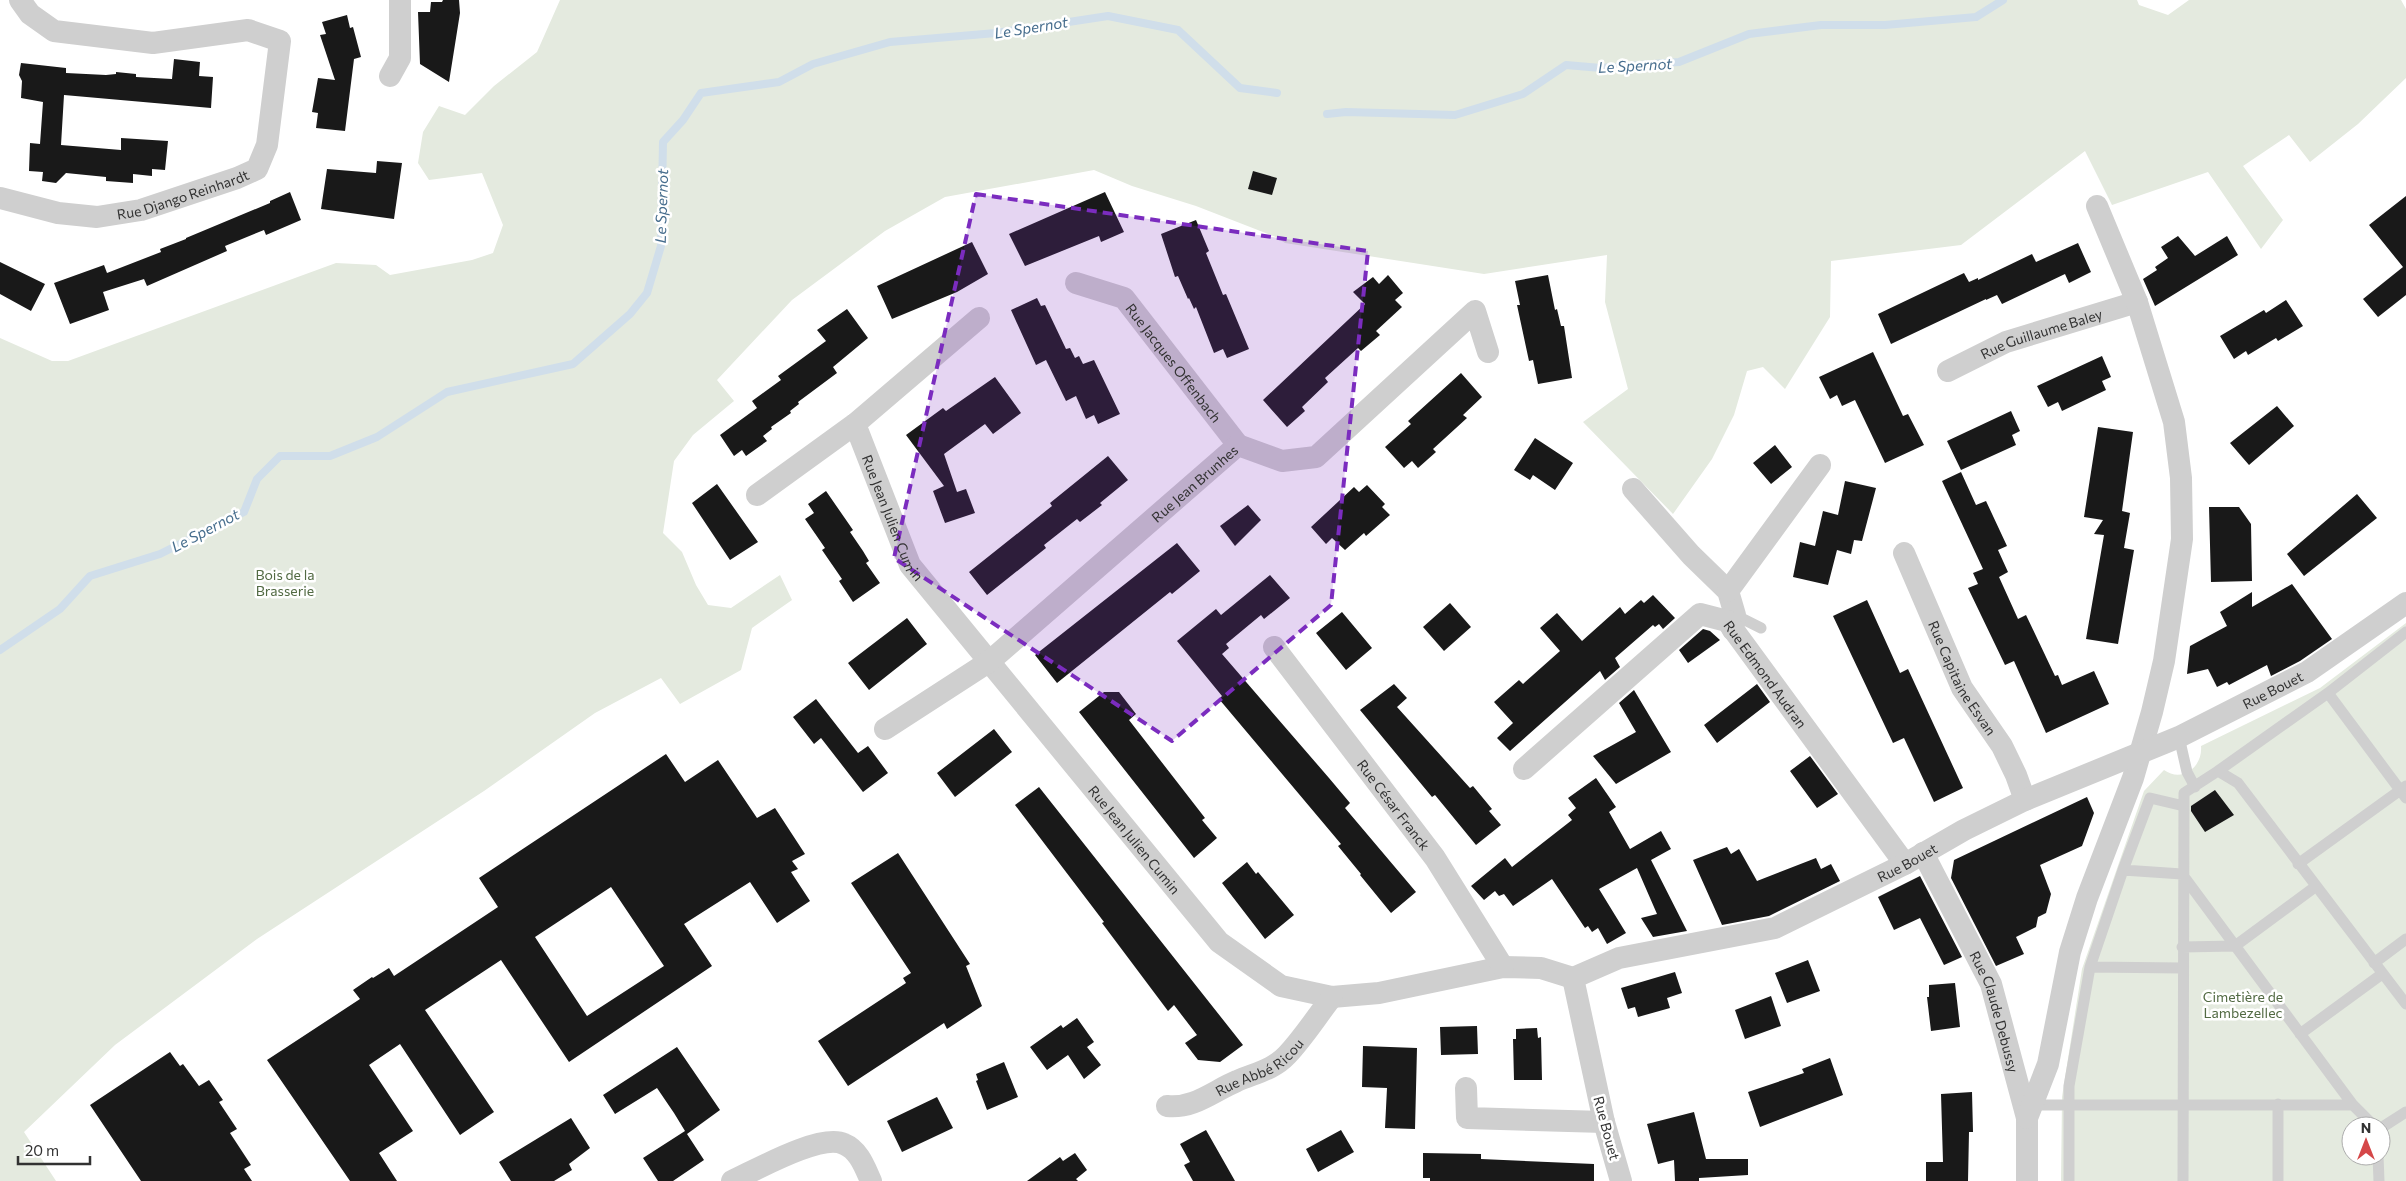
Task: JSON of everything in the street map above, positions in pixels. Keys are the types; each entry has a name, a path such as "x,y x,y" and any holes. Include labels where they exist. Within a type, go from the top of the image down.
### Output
{"street":[{"name":"Rue Django Reinhardt","path":"0,198 58,213 96,217 141,210 237,178 257,169 267,145 280,41 248,30 153,43 54,31 30,14 20,0"},
{"path":"390,76 400,58 400,0"},
{"path":"2029,1112 2048,1064 2070,952 2140,753 2164,661 2182,539 2181,478 2174,422 2138,302 2097,206"},
{"name":"Rue Jacques Offenbach","path":"1076,283 1124,298 1238,445"},
{"name":"Rue Guillaume Baley","path":"1948,371 2006,342 2138,302"},
{"name":"Rue Jean Brunhes","path":"885,730 990,661 1238,445 1282,461 1316,457 1475,311 1488,352"},
{"path":"757,495 855,424 979,318"},
{"name":"Rue Jean Julien Cumin","path":"855,424 910,565 1219,942 1281,986 1332,997 1379,993 1503,967 1541,968 1573,978"},
{"path":"1728,591 1820,464"},
{"path":"1633,489 1691,555 1728,591 1734,623"},
{"name":"Rue Capitaine Esvan","path":"1904,553 1962,688 2002,746 2016,775 2025,800"},
{"name":"Rue Bouet","path":"1621,1181 1604,1122 1573,978 1619,958 1776,928 2025,800 2179,737 2307,672 2406,604"},
{"name":"Rue Edmond Audran","path":"1524,769 1700,614 1734,623 1914,858"},
{"name":"Rue César Franck","path":"1274,647 1435,858 1503,967"},
{"name":"Rue Claude Debussy","path":"1914,858 1991,984 2029,1112 2027,1181"},
{"name":"Rue Abbé Ricou","path":"1167,1106 1179,1107 1196,1102 1237,1081 1268,1069 1287,1055 1332,997"},
{"path":"1466,1088 1467,1118 1604,1122"},
{"path":"732,1181 793,1152 832,1141 845,1144 860,1157 871,1181"}],"lane":[{"path":"1734,623 1762,628"},
{"path":"2183,1181 2182,874 2184,794 2328,693 2406,632"},
{"path":"2298,864 2404,791 2328,693"},
{"path":"2179,737 2187,772 2195,787"},
{"path":"2218,771 2238,783 2315,887 2406,1004"},
{"path":"2069,1181 2069,1086 2090,967 2150,798 2184,806"},
{"path":"2123,870 2182,874 2353,1105 2364,1116"},
{"path":"2182,947 2235,946 2315,887"},
{"path":"2374,963 2406,939"},
{"path":"2090,967 2182,968"},
{"path":"2300,1034 2382,974"},
{"path":"2278,1104 2278,1181"},
{"path":"2029,1112 2069,1106 2353,1105"},
{"path":"2391,1122 2406,1112"},
{"path":"2378,1166 2379,1181"}],"highlighted area":[{"path":"976,194 1368,251 1331,605 1172,741 894,558"}],"green space":[{"name":"Bois de la Brasserie","path":"560,0 2137,0 2139,5 2168,15 2189,0 2401,0 2406,9 2406,78 2358,124 2310,162 2289,135 2243,166 2283,220 2261,249 2208,172 2112,205 2085,151 1961,245 1831,261 1830,317 1785,389 1763,367 1747,371 1734,415 1712,459 1673,514 1583,422 1628,389 1605,302 1607,255 1484,274 1285,243 1276,237 1196,206 1132,186 1094,170 945,197 885,231 792,300 717,380 734,401 693,435 674,461 663,533 682,552 696,585 708,605 731,608 780,575 792,600 752,628 741,670 680,704 661,678 595,713 484,791 257,939 115,1045 24,1132 56,1181 0,1181 0,338 52,361 68,361 336,263 376,265 390,275 472,260 493,253 503,225 482,173 429,180 418,163 423,132 439,106 465,115 494,86 537,52"},
{"name":"Cimetière de Lambezellec","path":"2406,623 2406,1181 2061,1181 2062,1097 2082,969 2144,791 2164,770 2178,775 2190,771 2199,760 2201,746 2320,688"}],"building":[{"path":"443,0 459,0 460,13 449,82 420,64 418,12 430,12 431,2 442,2"},
{"path":"347,15 350,28 353,27 361,57 354,59 345,131 316,128 318,113 312,112 318,78 335,80 320,35 326,34 322,22"},
{"path":"174,59 200,62 199,76 213,77 211,108 64,95 61,145 121,150 121,138 168,141 165,170 152,169 152,176 133,174 133,183 106,181 106,177 66,173 56,183 42,181 43,172 29,171 30,143 40,144 43,102 21,98 22,81 19,75 21,63 66,68 66,73 106,75 116,74 116,72 136,74 136,77 172,79"},
{"path":"377,161 402,163 394,219 321,209 327,169 376,173"},
{"path":"1253,171 1277,178 1272,195 1248,189"},
{"path":"290,192 301,220 266,235 264,230 225,246 227,251 147,286 144,279 103,292 109,310 70,324 54,283 104,265 107,273 161,252 160,249 270,203 270,201"},
{"path":"1105,192 1124,232 1101,242 1099,236 1025,266 1009,234"},
{"path":"2406,196 2406,295 2378,317 2363,299 2403,267 2369,225"},
{"path":"1196,220 1209,251 1206,253 1223,295 1226,294 1249,349 1227,358 1223,349 1214,353 1196,307 1194,309 1188,299 1178,276 1175,277 1161,234"},
{"path":"2178,236 2195,256 2227,236 2238,255 2155,306 2143,279 2157,270 2155,267 2168,258 2161,247"},
{"path":"972,242 988,274 957,292 892,319 877,286"},
{"path":"2078,243 2091,272 2069,283 2065,274 2002,304 1997,295 1891,344 1878,314 1964,273 1969,282 1978,278 1978,280 2032,254 2036,262"},
{"path":"0,262 45,284 31,311 0,294"},
{"path":"1388,275 1403,293 1395,300 1402,307 1376,331 1380,335 1361,351 1358,348 1325,378 1328,382 1302,407 1305,411 1287,427 1263,400 1365,304 1353,292 1373,277 1379,284"},
{"path":"1548,275 1555,310 1557,309 1561,326 1564,326 1572,378 1538,384 1533,360 1529,361 1517,305 1520,305 1515,281"},
{"path":"1037,298 1041,306 1045,305 1066,349 1070,348 1075,358 1079,356 1083,364 1094,360 1120,414 1098,424 1094,415 1086,419 1076,396 1066,401 1046,360 1036,365 1011,310"},
{"path":"2286,300 2303,326 2278,341 2276,338 2248,355 2246,351 2234,359 2220,336 2264,310 2266,313"},
{"path":"847,309 868,338 833,367 837,373 798,402 799,404 790,411 791,413 771,427 772,429 763,436 767,441 746,456 742,450 734,456 720,435 757,408 752,401 781,380 778,376 826,341 817,330"},
{"path":"1873,352 1903,416 1908,414 1924,445 1885,463 1855,400 1842,406 1837,395 1830,399 1819,377"},
{"path":"2102,356 2111,377 2102,381 2106,390 2062,411 2058,402 2048,407 2037,386"},
{"path":"1461,373 1482,397 1463,415 1467,418 1433,449 1436,452 1418,468 1412,461 1404,468 1385,447 1411,424 1408,421"},
{"path":"995,377 1021,413 993,434 985,424 944,454 957,492 966,489 975,513 945,523 933,491 944,486 906,435 943,408 946,411"},
{"path":"2277,406 2294,426 2249,465 2230,443"},
{"path":"2011,411 2020,431 2012,435 2016,445 1961,470 1947,441"},
{"path":"2098,427 2133,432 2122,511 2130,513 2124,548 2134,550 2118,644 2086,639 2104,535 2094,534 2103,520 2084,517"},
{"path":"1535,438 1573,463 1555,490 1533,475 1530,480 1514,470"},
{"path":"1775,445 1792,467 1771,484 1753,463"},
{"path":"1108,456 1128,480 1100,503 1102,505 1080,522 1077,519 1044,545 1046,548 987,595 969,572 1052,506 1050,503"},
{"path":"1961,472 1976,505 1986,501 2007,546 1998,550 2008,572 1999,577 2018,619 2026,615 2055,676 2058,675 2062,685 2094,671 2109,704 2046,733 2014,661 2005,665 1968,588 1978,584 1973,573 1983,569 1942,481"},
{"path":"1845,481 1876,488 1862,541 1854,540 1851,554 1837,550 1828,585 1793,577 1800,542 1815,546 1823,511 1838,515"},
{"path":"717,484 758,542 730,560 692,503"},
{"path":"1367,485 1385,504 1382,507 1390,515 1366,536 1364,533 1345,550 1332,538 1326,544 1311,527 1354,487 1359,492"},
{"path":"826,491 853,530 850,532 869,561 866,563 880,583 853,602 839,581 842,579 822,550 825,548 805,519 814,513 808,504"},
{"path":"2357,494 2377,518 2304,576 2287,554"},
{"path":"1248,505 1261,520 1235,546 1220,526"},
{"path":"2209,507 2239,507 2251,524 2252,581 2211,582"},
{"path":"1177,543 1200,571 1172,594 1170,592 1057,683 1035,655"},
{"path":"1270,575 1290,598 1264,619 1261,615 1226,644 1229,648 1222,654 1350,803 1345,808 1416,892 1391,913 1338,846 1341,844 1219,699 1222,696 1177,641 1216,609 1221,615"},
{"path":"2292,584 2332,639 2300,661 2271,676 2267,665 2229,685 2227,682 2217,687 2208,669 2187,674 2190,646 2227,626 2220,612 2252,592 2252,607"},
{"path":"1653,595 1675,618 1663,629 1659,624 1655,627 1653,625 1615,658 1620,667 1605,680 1600,671 1510,751 1497,738 1513,723 1494,702 1519,680 1523,684 1560,651 1540,628 1557,613 1582,641 1620,607 1625,614 1641,600 1644,603"},
{"path":"1867,600 1900,673 1908,669 1963,788 1934,802 1904,738 1893,743 1833,616"},
{"path":"1450,603 1471,627 1444,651 1423,627"},
{"path":"1342,612 1372,648 1346,670 1316,633"},
{"path":"907,618 927,644 869,690 848,663"},
{"path":"1703,629 1710,631 1720,640 1688,663 1679,650"},
{"path":"1394,684 1407,698 1397,707 1470,788 1473,786 1492,809 1489,811 1501,825 1476,845 1435,795 1432,797 1360,710"},
{"path":"1757,684 1770,702 1717,743 1704,725"},
{"path":"1634,690 1671,752 1616,784 1593,756 1636,732 1619,703"},
{"path":"1104,692 1119,692 1136,714 1129,720 1205,818 1202,820 1217,838 1194,858 1079,712"},
{"path":"816,699 858,753 868,746 888,773 863,792 821,738 814,744 793,717"},
{"path":"994,729 1012,752 955,797 937,773"},
{"path":"666,754 685,782 718,760 757,818 775,808 805,854 792,861 798,869 791,872 810,901 777,923 750,882 684,924 712,966 569,1062 501,960 425,1010 494,1112 460,1135 400,1044 369,1065 413,1131 379,1153 397,1181 350,1181 267,1060 360,999 353,990 372,977 389,968 394,976 498,907 479,878","holes":["611,887 664,966 587,1016 535,937"]},
{"path":"1810,756 1838,794 1817,808 1790,771"},
{"path":"1596,778 1616,807 1609,812 1630,849 1661,831 1671,849 1651,860 1687,931 1653,937 1641,918 1657,914 1637,868 1599,889 1626,933 1607,944 1598,928 1592,932 1588,926 1585,928 1552,879 1513,906 1504,894 1499,896 1495,891 1484,900 1471,886 1505,858 1512,867 1572,820 1568,815 1576,808 1568,798"},
{"path":"1039,787 1243,1045 1220,1062 1198,1060 1185,1043 1197,1035 1174,1005 1168,1011 1102,923 1104,922 1015,805"},
{"path":"2215,790 2234,815 2205,832 2191,811 2191,806"},
{"path":"2087,797 2094,813 2082,846 2040,865 2051,894 2046,913 2038,917 2036,927 2016,937 2024,954 1996,966 1951,878 1954,860"},
{"path":"1727,847 1731,854 1739,849 1757,881 1816,858 1821,869 1831,864 1840,881 1769,916 1722,925 1693,860"},
{"path":"898,853 970,964 966,966 982,1006 947,1029 944,1023 848,1086 818,1041 906,983 903,978 911,973 851,883"},
{"path":"1247,862 1256,874 1258,872 1294,915 1265,939 1222,883"},
{"path":"1920,876 1962,957 1944,965 1920,918 1894,930 1878,897"},
{"path":"1808,960 1820,991 1787,1003 1775,973"},
{"path":"1675,972 1682,993 1667,998 1670,1008 1638,1017 1635,1007 1628,1009 1621,988"},
{"path":"1955,983 1960,1027 1931,1031 1927,997 1929,997 1929,985"},
{"path":"1771,996 1781,1026 1745,1039 1735,1010"},
{"path":"1077,1018 1094,1042 1087,1047 1101,1065 1084,1079 1068,1055 1047,1070 1030,1047 1061,1025 1063,1028"},
{"path":"1477,1026 1478,1054 1441,1055 1440,1027"},
{"path":"1537,1028 1538,1038 1541,1037 1542,1080 1514,1080 1513,1039 1516,1039 1516,1029"},
{"path":"1363,1046 1417,1048 1415,1129 1385,1128 1387,1088 1362,1087"},
{"path":"677,1047 720,1110 687,1134 704,1160 673,1181 658,1181 643,1158 685,1131 674,1113 657,1088 615,1114 603,1095"},
{"path":"170,1052 180,1066 183,1064 199,1086 209,1080 223,1100 219,1102 237,1129 230,1133 251,1165 244,1169 252,1181 141,1181 90,1105"},
{"path":"1830,1058 1843,1095 1760,1127 1748,1092 1804,1073 1802,1069"},
{"path":"1004,1062 1018,1097 987,1110 976,1081 978,1080 976,1074"},
{"path":"1972,1092 1973,1132 1969,1132 1968,1181 1926,1181 1926,1162 1943,1162 1941,1094"},
{"path":"937,1097 953,1128 902,1152 887,1121"},
{"path":"1694,1112 1706,1159 1748,1159 1748,1175 1699,1178 1699,1181 1675,1181 1674,1160 1658,1164 1647,1124"},
{"path":"571,1118 590,1148 569,1164 572,1170 554,1181 511,1181 499,1162"},
{"path":"1206,1130 1235,1181 1193,1181 1184,1165 1190,1162 1180,1144"},
{"path":"1341,1130 1354,1152 1318,1172 1306,1149"},
{"path":"1075,1153 1087,1170 1076,1179 1078,1181 1027,1181 1060,1157 1063,1161"},
{"path":"1423,1153 1481,1154 1481,1159 1594,1164 1594,1181 1430,1181 1430,1178 1423,1178"}],"waterway":[{"name":"Le Spernot","path":"1327,114 1346,112 1455,115 1523,94 1566,65 1601,68 1679,62 1749,34 1821,25 1885,25 1976,17 2003,0"},
{"name":"Le Spernot","path":"0,650 60,609 90,576 160,554 244,512 257,479 280,456 330,456 377,437 447,392 573,364 630,314 647,293 661,246 663,142 683,120 701,93 779,82 813,64 890,42 996,33 1108,16 1178,30 1240,88 1277,93"}]}
